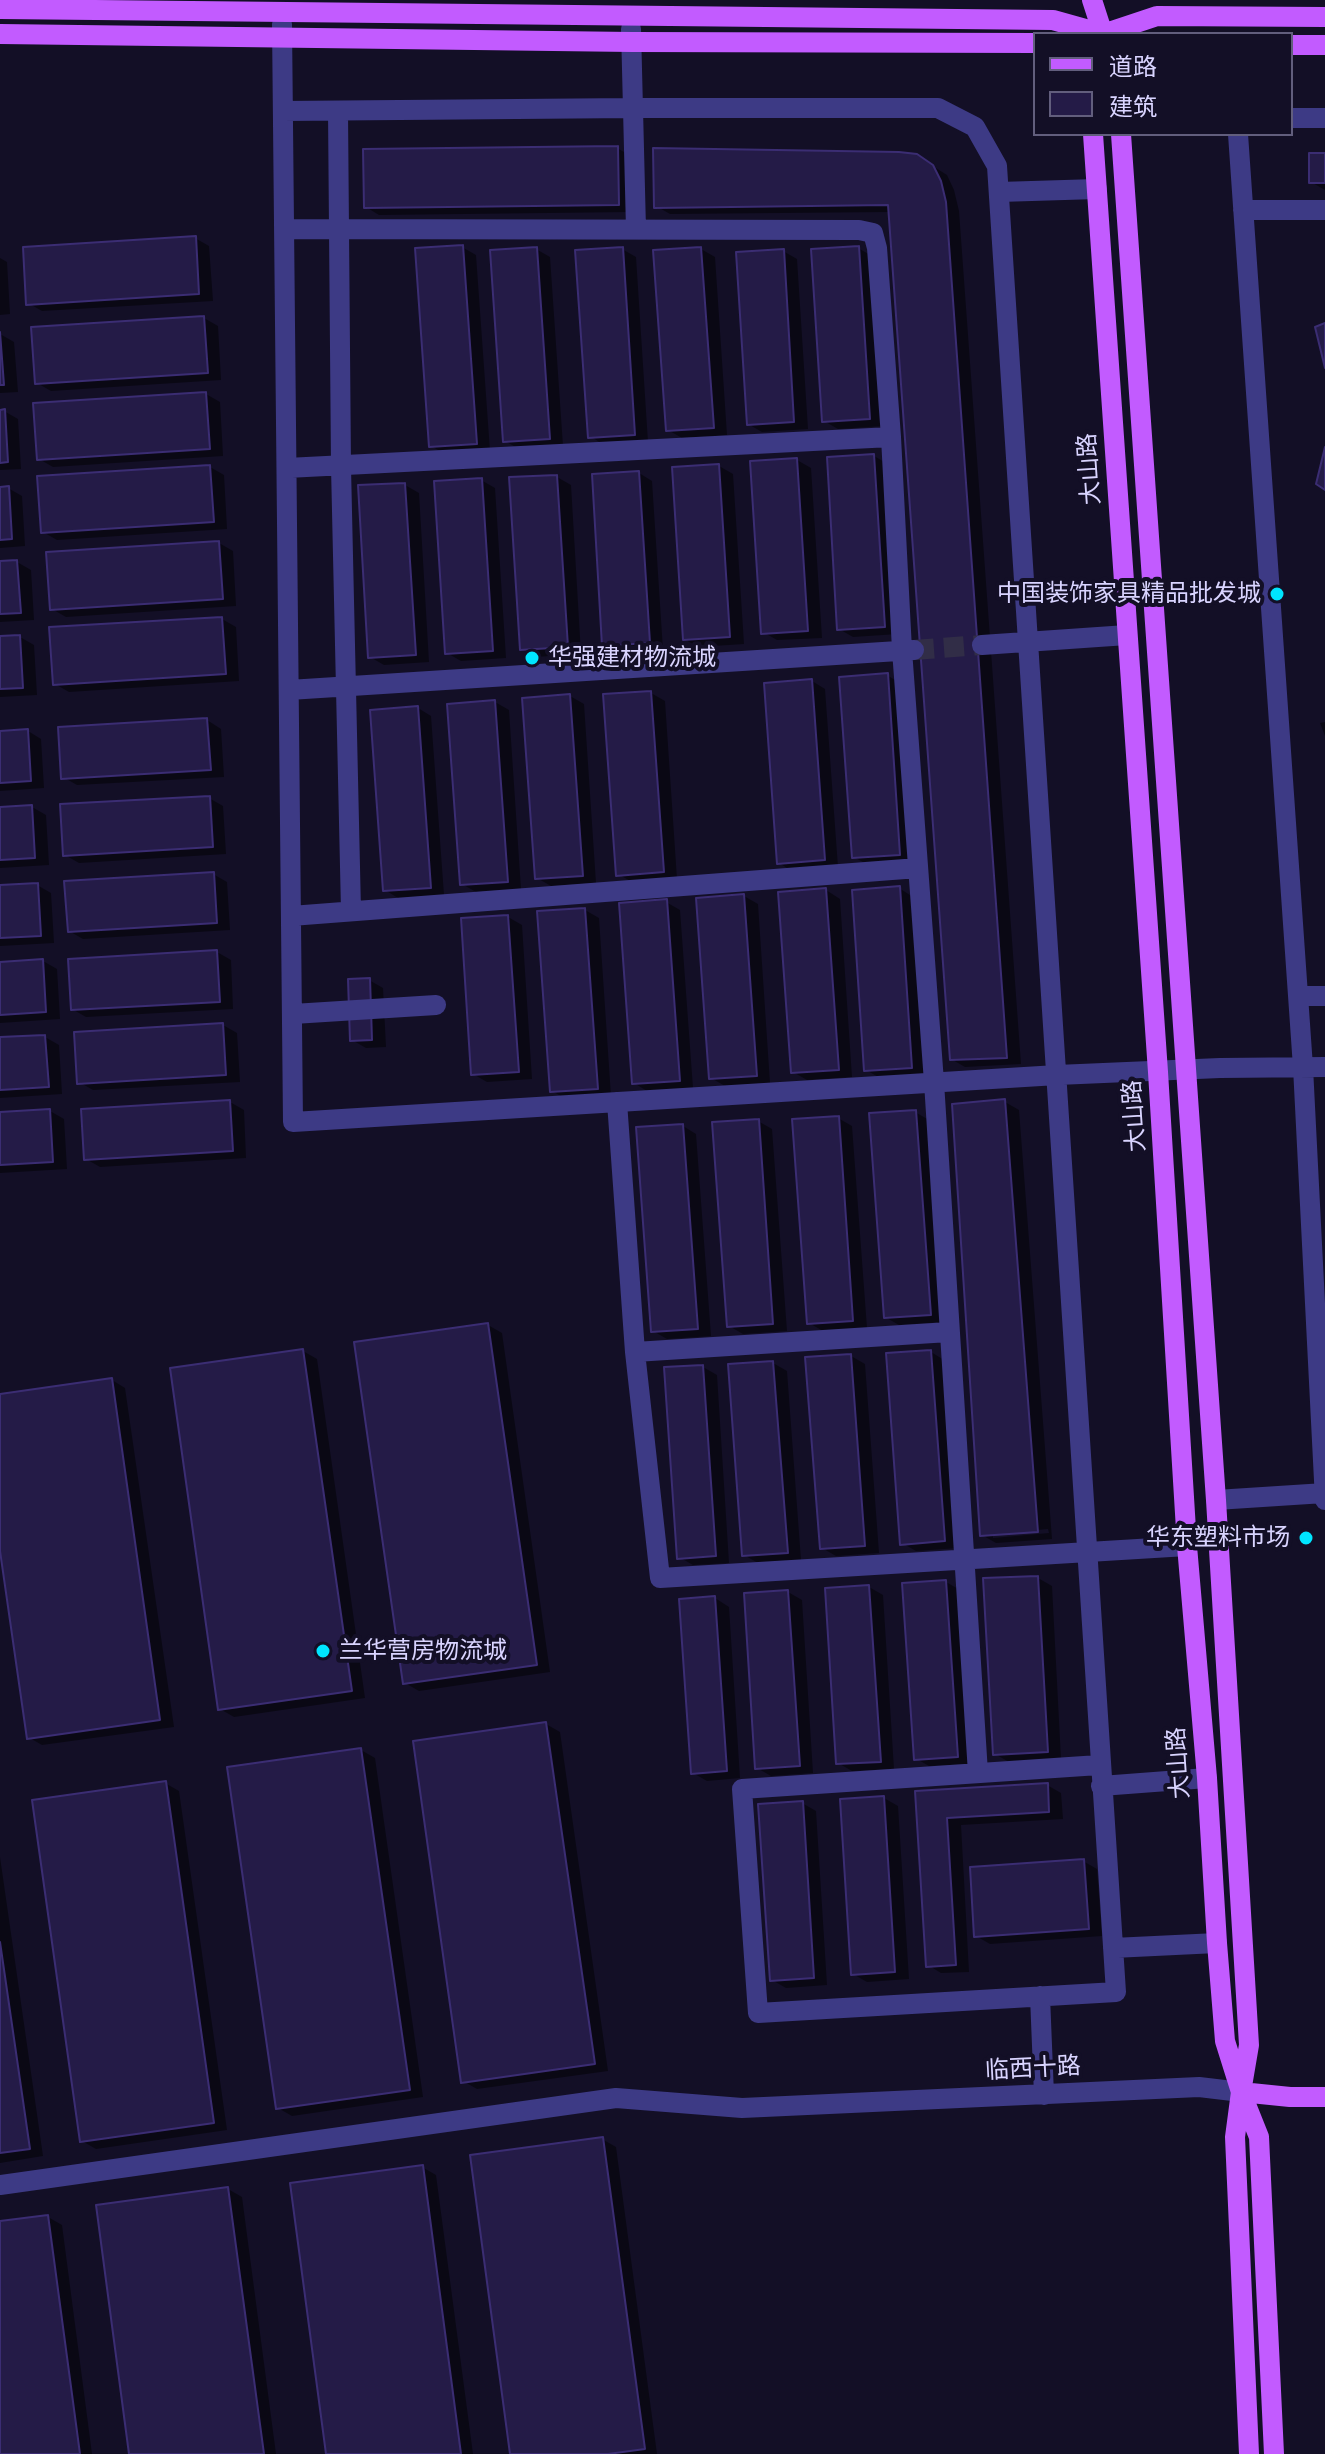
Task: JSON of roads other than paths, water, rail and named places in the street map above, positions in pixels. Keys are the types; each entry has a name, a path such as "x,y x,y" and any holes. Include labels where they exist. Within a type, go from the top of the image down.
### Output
{"main road":[{"path":"1092,0 1102,32"},
{"path":"1103,32 1109,0"},
{"path":"0,9 1053,20 1096,32"},
{"path":"1109,32 1157,16 1325,17"},
{"path":"0,20 282,30 1033,43"},
{"path":"0,34 282,30"},
{"path":"632,36 1033,34"},
{"path":"1293,45 1325,45"},
{"name":"大山路","path":"1093,136 1158,1072 1187,1546 1207,1778 1217,1943 1225,2041 1259,2137 1274,2454"},
{"name":"大山路","path":"1121,136 1188,1071 1249,2045 1235,2137 1249,2454"},
{"name":"临西十路","path":"1241,2092 1325,2097"}],"street":[{"path":"282,30 293,1122 1057,1075 1325,1067"},
{"path":"632,36 636,229"},
{"path":"283,111 938,108 975,127 997,166 1116,1992 758,2013 742,1789 1099,1765"},
{"path":"338,111 341,467 351,911"},
{"path":"1293,118 1325,118"},
{"path":"1238,136 1303,1067 1316,1135 1325,1500"},
{"path":"999,192 1097,189"},
{"path":"1243,210 1325,210"},
{"path":"284,229 859,230 873,233 877,248 908,650 918,868 978,1773"},
{"path":"287,468 891,437"},
{"path":"982,645 1127,635"},
{"path":"289,690 908,650"},
{"path":"291,916 918,868"},
{"path":"1298,996 1325,996"},
{"path":"293,1014 436,1005"},
{"path":"617,1102 635,1352 660,1578 1187,1546"},
{"path":"635,1352 949,1332"},
{"path":"1216,1500 1325,1493"},
{"path":"1101,1786 1207,1778"},
{"path":"1113,1948 1217,1943"},
{"path":"1040,1996 1044,2095"},
{"name":"临西十路","path":"0,2185 616,2098 742,2108 1199,2087 1241,2092"}],"tunnel":[{"path":"914,650 982,645"}],"place":[{"name":"中国装饰家具精品批发城","path":"1277,594"},
{"name":"华强建材物流城","path":"532,658"},
{"name":"华东塑料市场","path":"1306,1538"},
{"name":"兰华营房物流城","path":"323,1651"}]}
